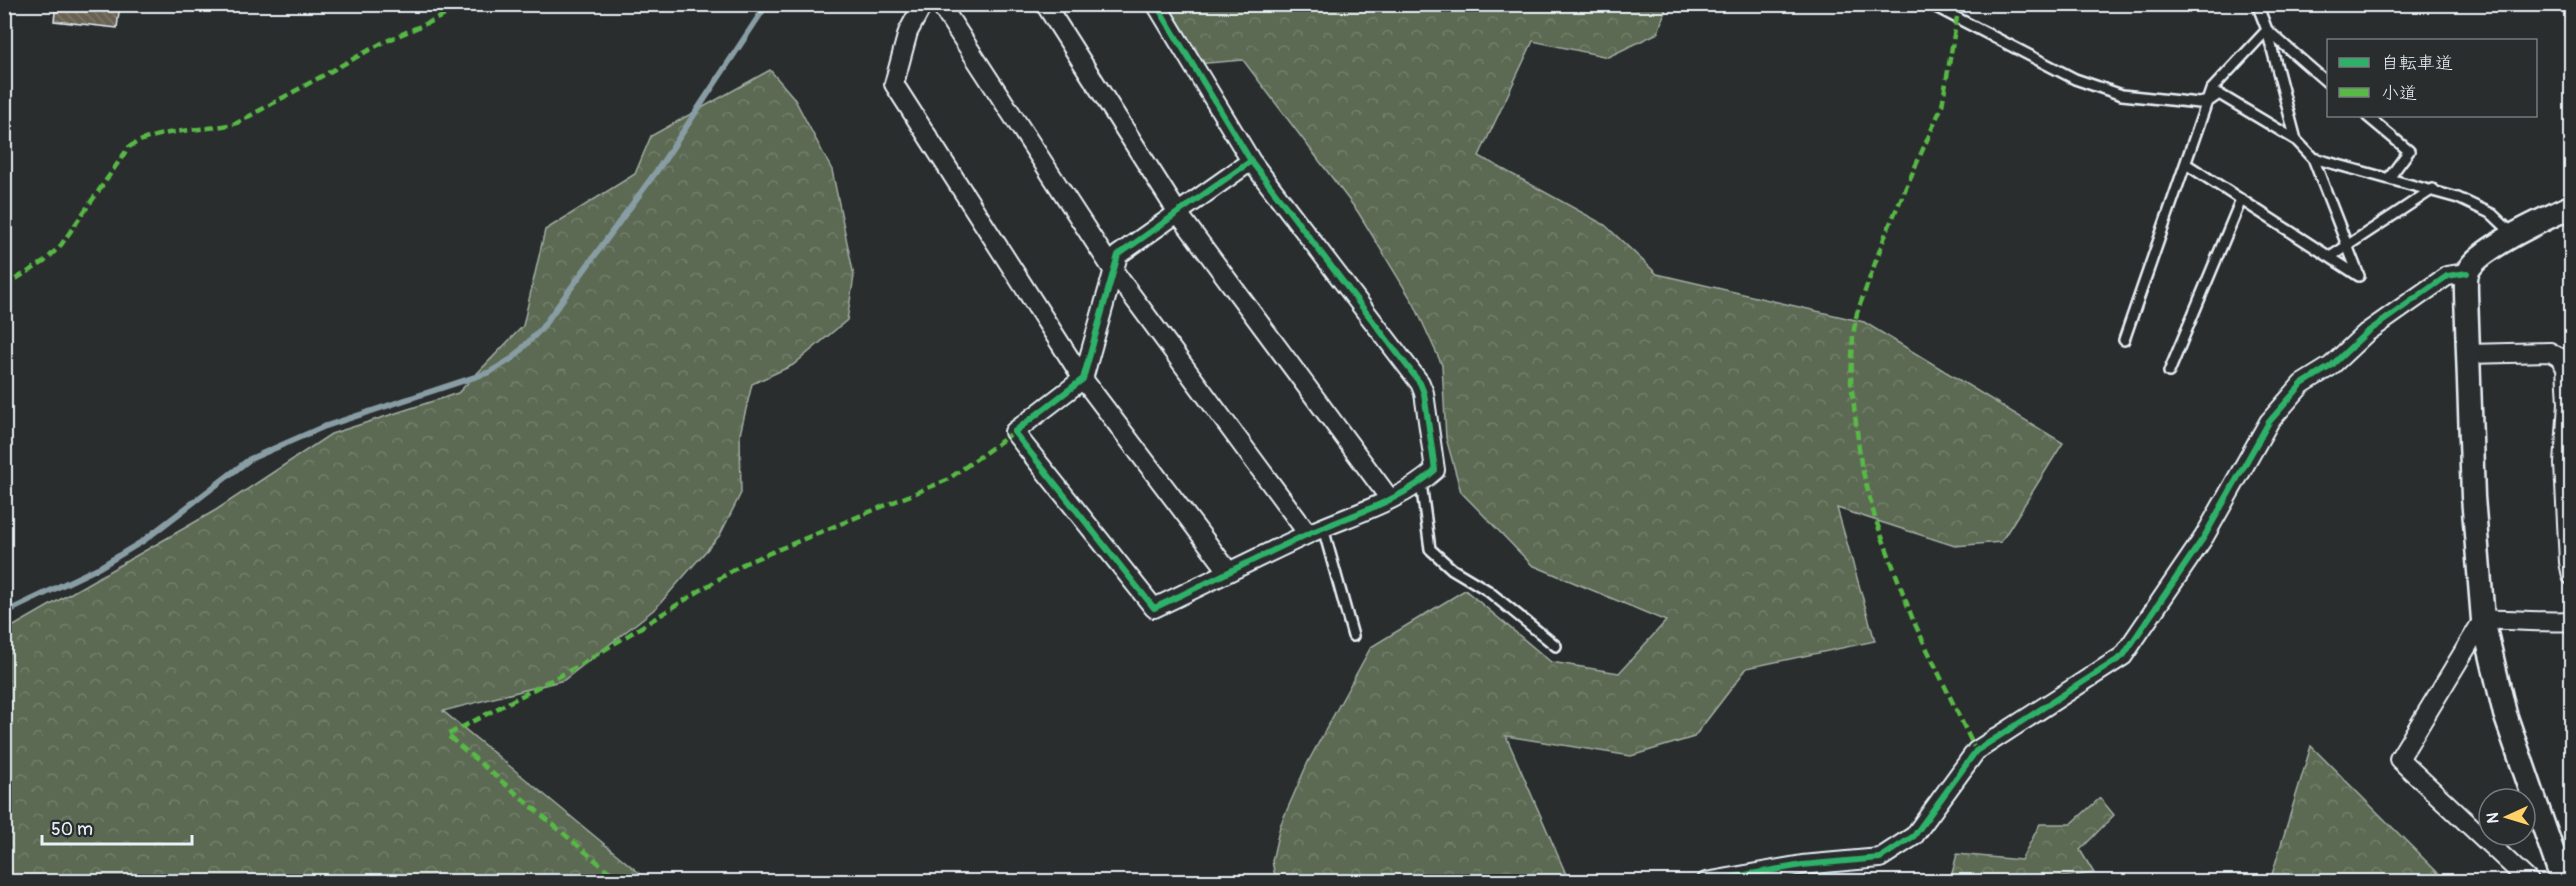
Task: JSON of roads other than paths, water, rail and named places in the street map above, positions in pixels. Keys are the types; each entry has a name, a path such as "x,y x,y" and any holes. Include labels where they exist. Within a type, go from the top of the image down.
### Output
{"street":[{"path":"923,4 909,32 894,84 1083,379 1229,572"},
{"path":"940,4 1113,270 1316,531"},
{"path":"1045,4 1178,213 1390,499"},
{"path":"1156,4 1251,161 1420,383 1424,393 1435,470 1420,483 1390,499 1316,531 1154,608 1014,432 1083,379 1119,255 1251,161"},
{"path":"2563,882 2505,714 2483,620 2473,496 2467,273 2475,260 2514,235 2571,206"},
{"path":"1706,882 1802,865 1880,858 1914,836 1976,751 2123,656 2204,537 2269,422 2302,384 2331,366 2366,333 2447,276 2467,273"},
{"path":"2469,354 2565,353 2568,403 2564,464 2571,576"},
{"path":"2483,620 2519,619 2548,623 2571,621"},
{"path":"2483,620 2399,759 2530,882"}],"lane":[{"path":"1930,4 2075,79 2122,95 2199,103 2209,101 2219,94 2296,140 2313,158 2359,276 2187,164"},
{"path":"2257,4 2267,30 2296,140"},
{"path":"2124,340 2211,90 2267,30"},
{"path":"2267,30 2327,82"},
{"path":"2368,117 2409,151 2389,178"},
{"path":"2313,158 2433,189 2492,213 2514,235"},
{"path":"2330,257 2433,189"},
{"path":"2169,372 2241,200"},
{"path":"1420,483 1430,549 1452,568 1487,590 1556,646"},
{"path":"1316,531 1353,636"}],"waterway":[{"path":"4,613 100,567 143,541 250,459 323,427 490,372 513,358 541,329 661,165 767,4"}]}
